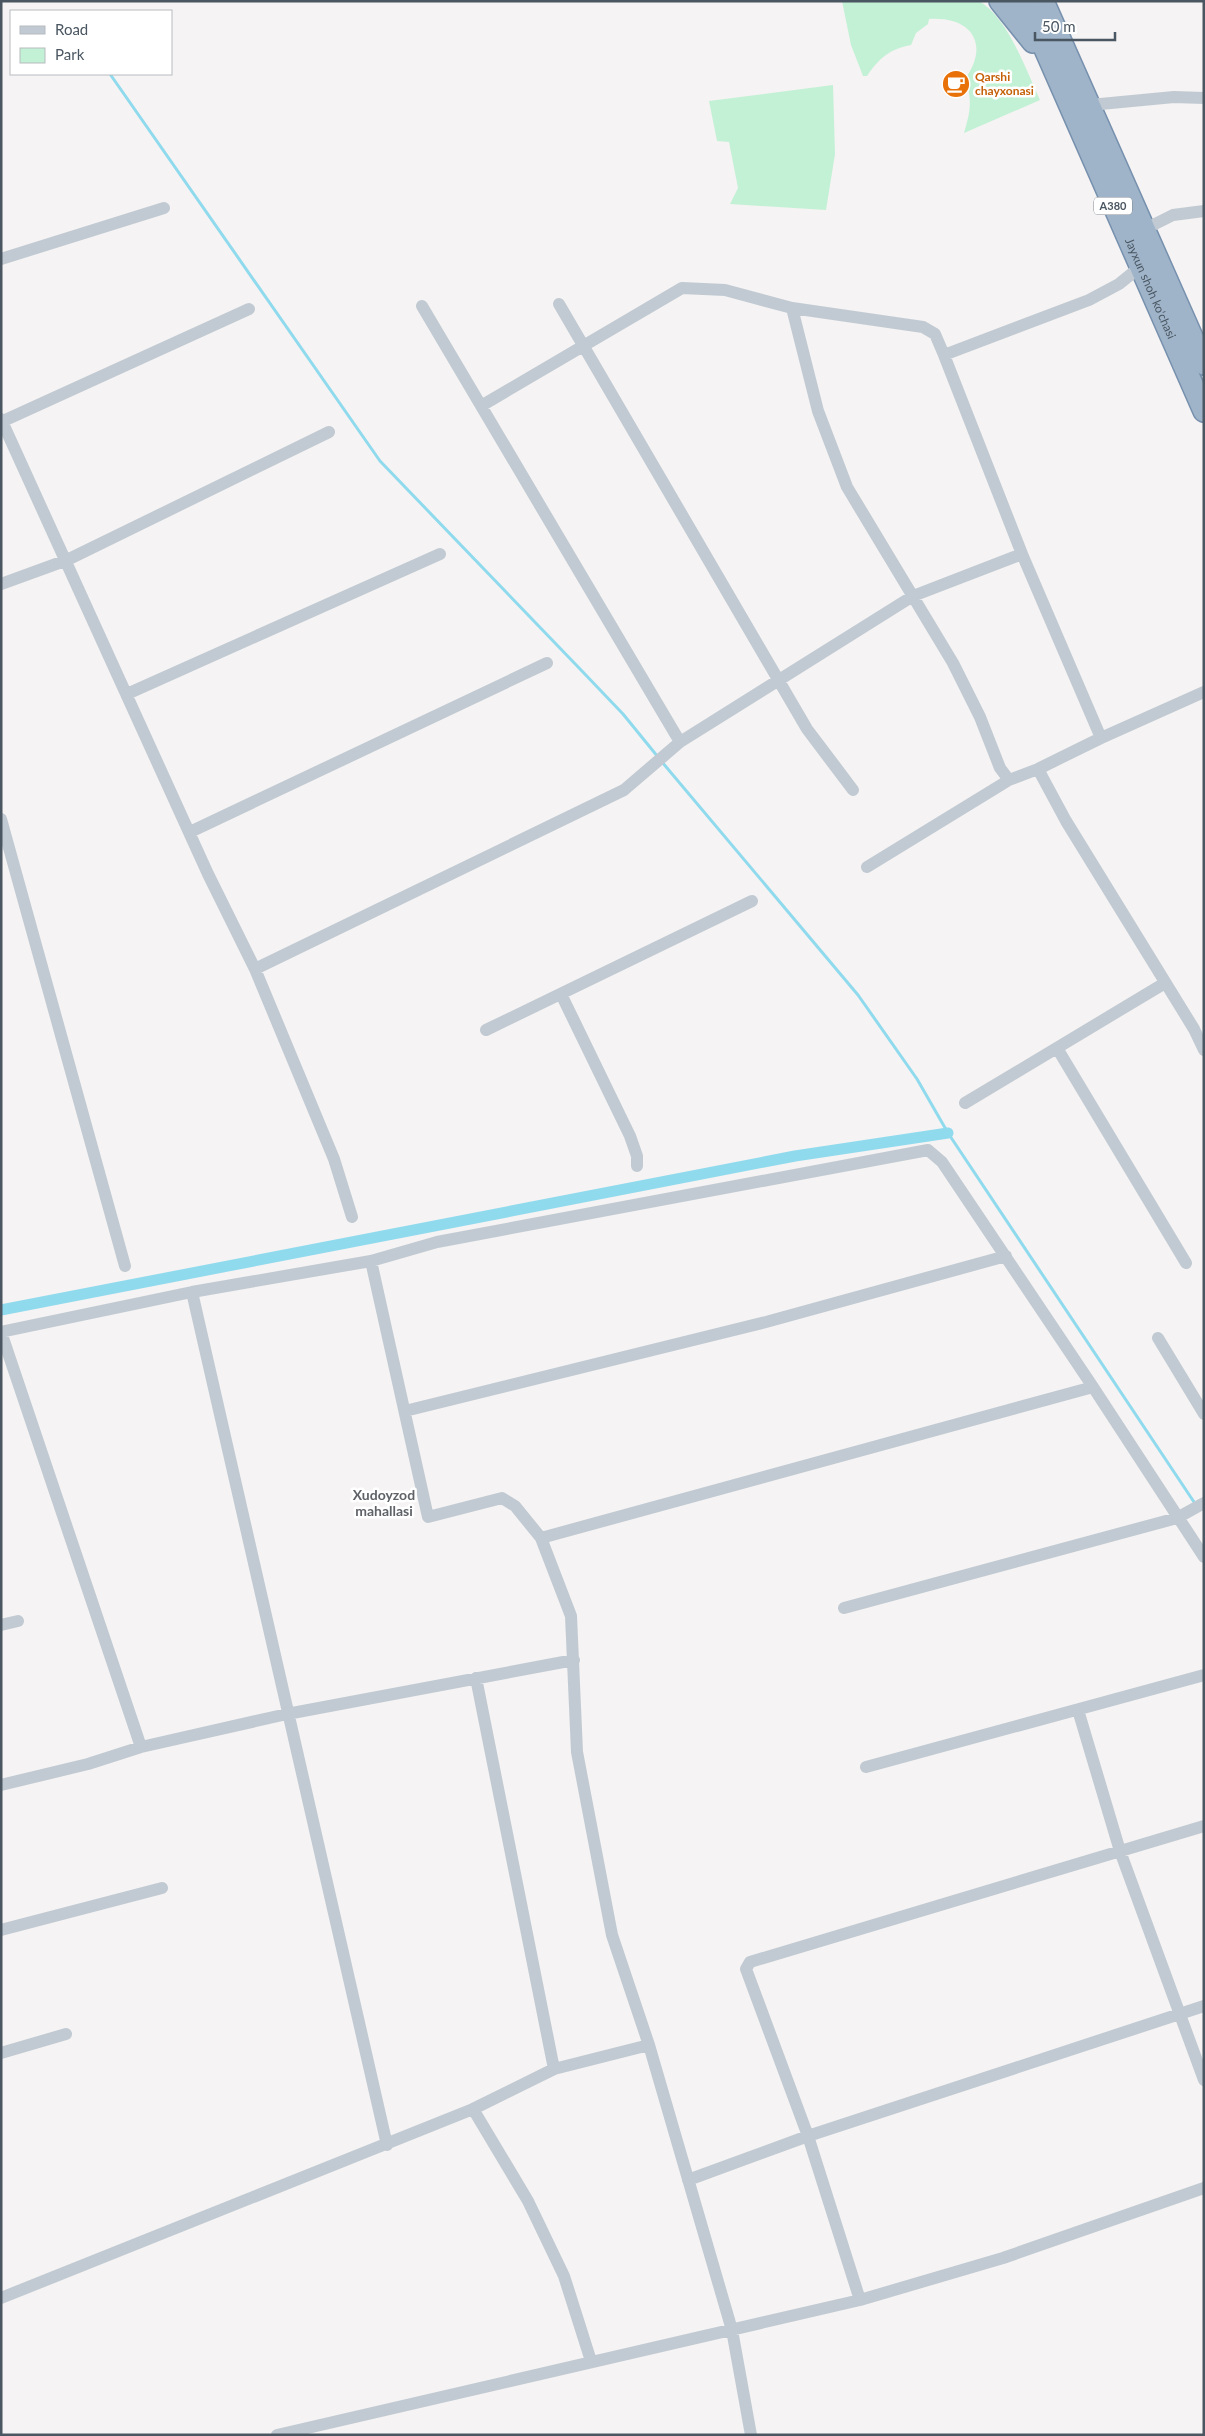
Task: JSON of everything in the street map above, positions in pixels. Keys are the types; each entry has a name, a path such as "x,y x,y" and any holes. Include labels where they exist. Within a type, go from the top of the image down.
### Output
{"highway":[{"path":"1000,1 1059,60"},
{"name":"Jayxun shoh ko'chasi","path":"1024,1 1059,60 1090,105 1145,229 1198,338 1204,364"},
{"name":"Jayxun shoh ko'chasi","path":"1043,1 1059,60 1140,267 1204,411"},
{"path":"1059,1 1059,60"}],"street":[{"path":"1090,105 1174,97 1204,98"},
{"path":"1,259 164,208"},
{"path":"1145,229 1174,215 1204,211"},
{"path":"944,355 1089,300 1119,284 1140,267"},
{"path":"481,406 682,288 724,290 792,308 923,327 935,334 1022,554 1101,738"},
{"path":"559,304 807,729 853,790"},
{"path":"422,306 680,742"},
{"path":"792,308 818,411 847,487 869,527 953,662 980,717 1000,768 1009,780"},
{"path":"249,309 2,421 190,832 255,968 334,1159 352,1217"},
{"path":"1,584 67,560 329,432"},
{"path":"127,694 440,554"},
{"path":"255,968 624,790 666,756 680,742 913,596 1022,554"},
{"path":"190,832 547,663"},
{"path":"867,868 1009,780 1038,769 1101,738 1202,697"},
{"path":"1038,769 1066,820 1165,982 1199,1026 1204,1050"},
{"path":"1,819 125,1266"},
{"path":"486,1030 752,902"},
{"path":"965,1103 1165,982"},
{"path":"561,994 630,1136 637,1156 637,1166"},
{"path":"1057,1048 1186,1263"},
{"path":"142,1747 1,1332 192,1292 371,1261 437,1242 928,1150 942,1162 1006,1256 1182,1516 1204,1557"},
{"path":"405,1411 766,1322 1006,1256"},
{"path":"371,1261 428,1517 502,1498 515,1506 541,1538 570,1616 574,1660 577,1752 612,1935 648,2044 732,2330 751,2435"},
{"path":"192,1292 386,2145"},
{"path":"1158,1338 1204,1414"},
{"path":"541,1538 1093,1387"},
{"path":"844,1608 1182,1516 1204,1503"},
{"path":"1,1625 18,1621"},
{"path":"1,1785 88,1764 142,1747 287,1714 574,1660"},
{"path":"866,1767 1204,1675"},
{"path":"476,1678 554,2069"},
{"path":"1078,1710 1120,1852 1204,2080"},
{"path":"860,2300 808,2136 746,1969 750,1962 1204,1826"},
{"path":"1,1930 162,1888"},
{"path":"688,2180 808,2136 1204,2006"},
{"path":"1,2053 66,2034"},
{"path":"1,2298 473,2109 554,2069 648,2044"},
{"path":"473,2109 528,2201 564,2276 591,2361"},
{"path":"277,2435 860,2300 1003,2258 1204,2188"}],"green space":[{"path":"842,1 979,1 999,19 1015,46 1040,100 964,133 970,106 968,86 965,79 973,66 976,54 976,43 972,34 956,22 943,19 929,19 928,24 916,33 911,45 886,55 867,76 863,76 851,45"},
{"path":"833,85 835,154 826,210 730,204 738,188 729,142 717,141 709,101"}],"waterway":[{"path":"111,75 380,461 623,714 658,757"},
{"path":"662,762 858,995 917,1079 948,1133 1196,1505"},
{"path":"1,1310 795,1156 948,1133"}],"place":[{"name":"Qarshi chayxonasi","path":"956,84"}],"district":[{"name":"Xudoyzod mahallasi","path":"384,1504"}]}
